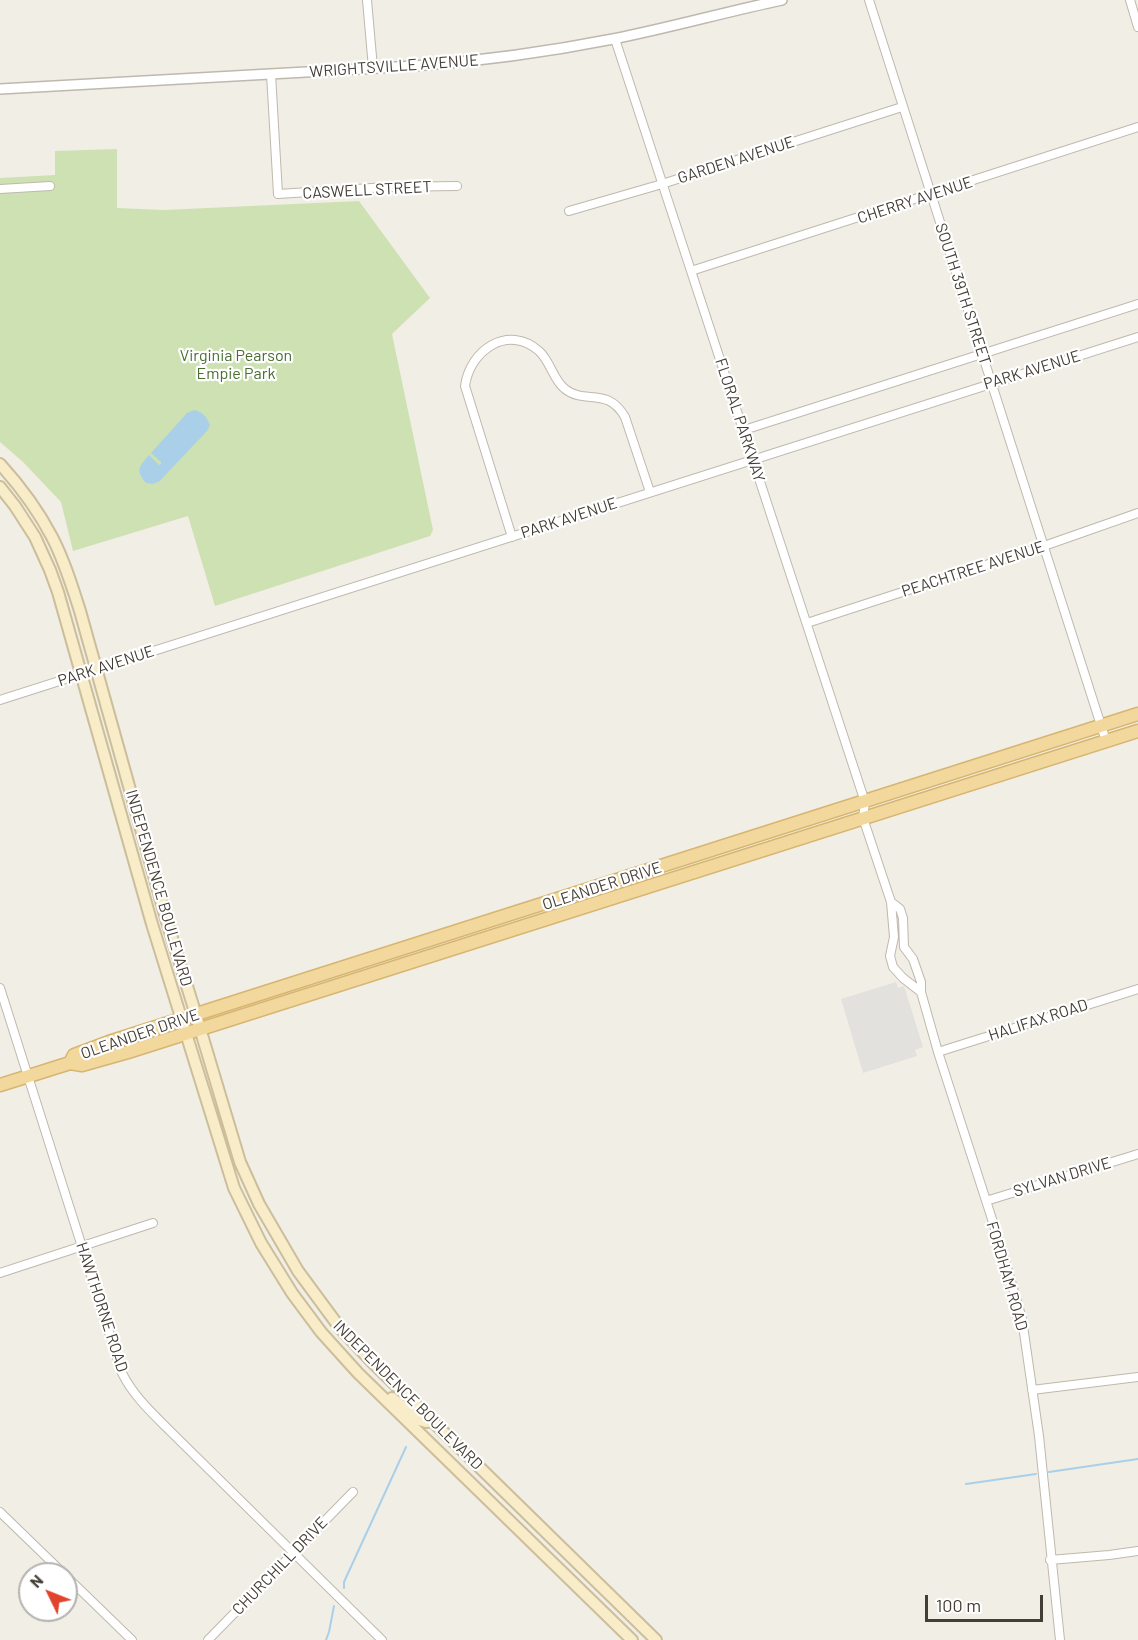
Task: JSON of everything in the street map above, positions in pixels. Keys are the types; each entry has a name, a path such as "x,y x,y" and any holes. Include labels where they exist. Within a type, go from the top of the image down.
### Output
{"main road":[{"name":"INDEPENDENCE BOULEVARD","path":"0,464 31,502 52,537 80,611 166,922 240,1162 259,1204 286,1253 308,1287 340,1328 372,1362 656,1640"},
{"name":"INDEPENDENCE BOULEVARD","path":"0,487 26,521 43,552 58,592 152,924 226,1165 245,1213 273,1264 298,1302 358,1373 632,1640"},
{"name":"OLEANDER DRIVE","path":"70,1063 74,1055 109,1042 1138,714"},
{"name":"OLEANDER DRIVE","path":"0,1085 70,1063 82,1065 200,1029 1138,730"},
{"path":"358,1373 419,1420 432,1421"}],"street":[{"path":"367,0 373,68"},
{"name":"WRIGHTSVILLE AVENUE","path":"0,89 474,61 615,39 782,0"},
{"name":"SOUTH 39TH STREET","path":"869,0 1106,741"},
{"path":"1130,0 1138,27"},
{"name":"FLORAL PARKWAY","path":"615,39 865,802"},
{"name":"CASWELL STREET","path":"271,74 278,194 387,187 457,186"},
{"name":"GARDEN AVENUE","path":"568,211 662,184 902,107"},
{"name":"CHERRY AVENUE","path":"691,271 1138,127"},
{"path":"0,189 50,186"},
{"name":"PARK AVENUE","path":"744,430 1138,304"},
{"name":"PARK AVENUE","path":"0,700 1138,337"},
{"path":"512,537 465,386 468,370 476,358 498,342 515,340 530,345 546,358 565,389 579,395 604,398 618,407 625,417 650,492"},
{"name":"PEACHTREE AVENUE","path":"807,623 1138,513"},
{"name":"FORDHAM ROAD","path":"865,802 864,818 891,902 894,937 890,956 893,967 921,992"},
{"name":"FORDHAM ROAD","path":"891,902 900,909 903,918 904,947 913,959 921,982 921,992 938,1052 1017,1299 1025,1337 1038,1436 1060,1640"},
{"name":"HAWTHORNE ROAD","path":"0,988 123,1373 133,1391 174,1436 382,1640"},
{"name":"HALIFAX ROAD","path":"938,1052 1138,988"},
{"name":"SYLVAN DRIVE","path":"986,1201 1138,1154"},
{"path":"0,1274 153,1223"},
{"path":"1032,1390 1138,1377"},
{"name":"CHURCHILL DRIVE","path":"208,1640 353,1492"},
{"path":"0,1512 52,1562"},
{"path":"1050,1560 1138,1551"},
{"path":"78,1588 132,1640"}],"green space":[{"name":"Virginia Pearson Empie Park","path":"117,149 117,208 164,210 359,201 430,298 392,334 433,530 430,536 215,606 188,516 73,551 61,502 23,462 0,442 0,178 55,175 55,151"}],"shaded area":[{"path":"896,982 898,988 904,986 923,1047 915,1050 917,1056 863,1073 841,999"}],"water":[{"path":"194,410 202,413 207,419 210,425 207,431 160,481 153,484 146,483 139,472 143,463 149,455 159,465 161,464 151,453 187,413"}],"waterway":[{"path":"344,1588 344,1582 406,1447"},
{"path":"1049,1472 1138,1459"},
{"path":"966,1484 1036,1474"},
{"path":"326,1640 334,1606"}]}
